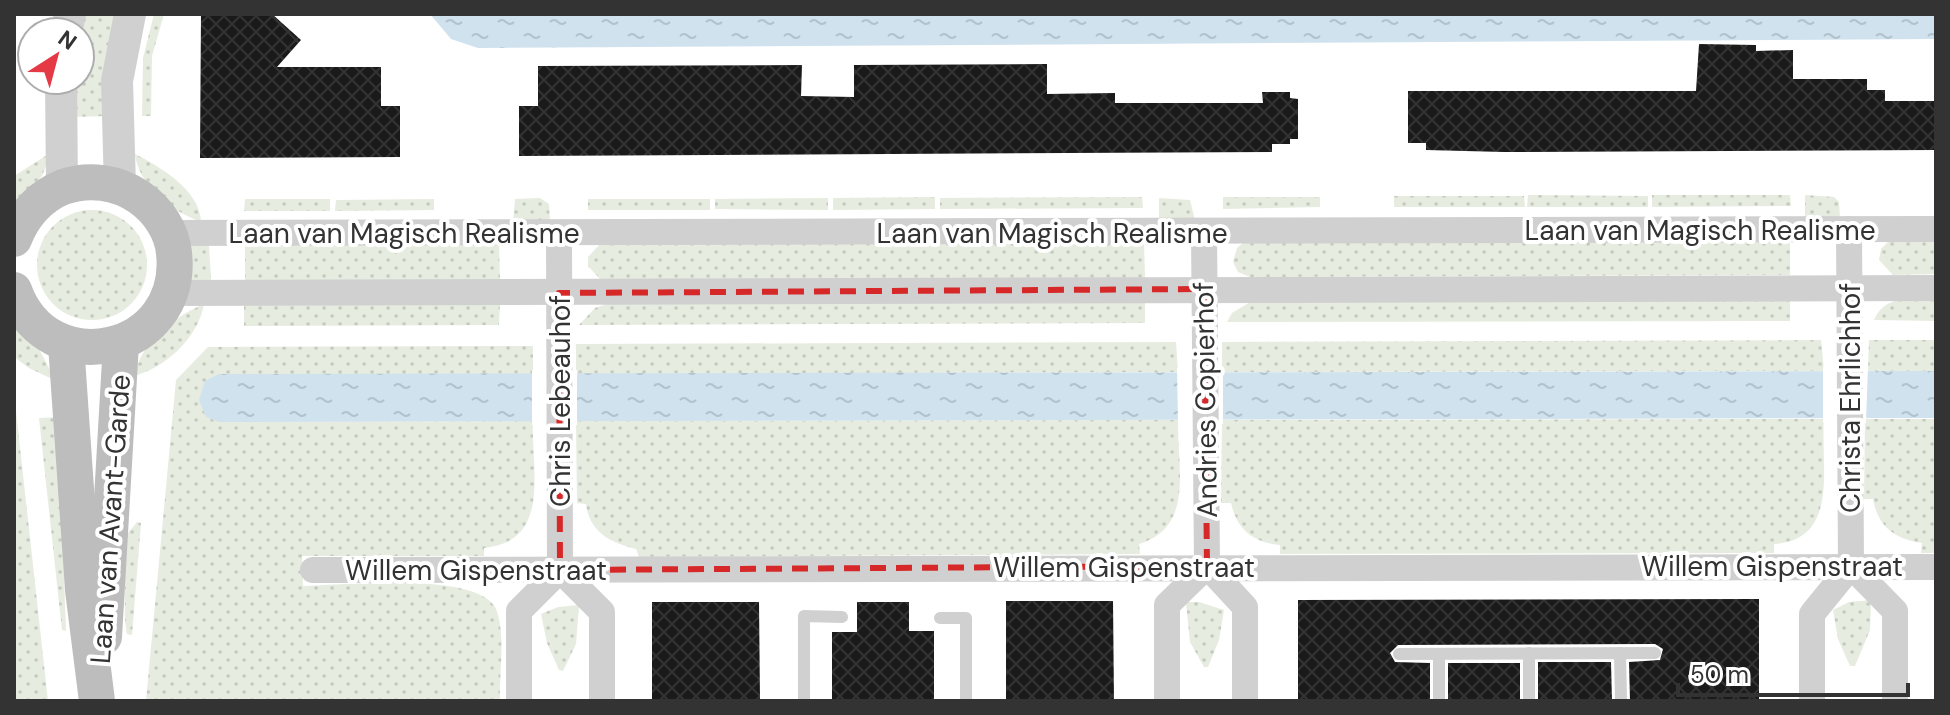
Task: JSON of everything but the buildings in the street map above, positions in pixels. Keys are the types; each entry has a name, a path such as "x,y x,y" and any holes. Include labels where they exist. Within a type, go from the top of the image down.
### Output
{"main road":[{"path":"14,238 38,203 62,188 97,182 120,187 154,210 169,233 175,262 170,293 146,328 121,343 94,348 66,344 30,319 14,293"},
{"name":"Laan van Avant-Garde","path":"97,698 108,592 121,343"},
{"name":"Laan van Avant-Garde","path":"66,344 83,590 97,698"}],"street":[{"path":"120,187 117,81 130,14"},
{"path":"61,96 62,188"},
{"name":"Christa Ehrlichhof","path":"1849,229 1851,566"},
{"name":"Laan van Magisch Realisme","path":"169,233 1936,229"},
{"name":"Chris Lebeauhof","path":"559,233 560,570"},
{"name":"Andries Copierhof","path":"1204,233 1207,566"},
{"name":"Laan van Magisch Realisme","path":"170,293 1936,288"},
{"path":"1167,701 1167,605 1207,566 1245,607 1245,701"},
{"path":"1812,701 1812,614 1851,566 1895,611 1895,701"},
{"name":"Willem Gispenstraat","path":"313,570 1936,567"},
{"path":"519,701 519,611 560,570 602,612 602,701"}],"lane":[{"path":"804,701 804,616 842,617"},
{"path":"940,618 966,618 966,701"},
{"path":"1529,653 1529,701"},
{"path":"1620,653 1621,701"},
{"path":"1399,654 1655,653"},
{"path":"1439,654 1439,701"}],"highlighted area":[{"path":"1204,289 1207,566 560,570 559,293"}],"shaded area":[{"path":"118,14 108,116 72,117 71,96 96,96 96,16 80,16"},
{"path":"154,14 164,14 152,56 151,116 142,116 143,58"},
{"path":"135,154 177,180 194,200 201,222 168,204 150,187"},
{"path":"47,155 49,158 42,176 14,206 14,176"},
{"path":"1528,195 1648,196 1648,207 1527,207"},
{"path":"1652,195 1790,195 1791,206 1652,207"},
{"path":"1805,195 1834,197 1839,202 1840,218 1805,219"},
{"path":"1394,196 1524,196 1525,207 1394,207"},
{"path":"935,197 935,209 833,210 833,198"},
{"path":"1142,197 1143,208 940,209 940,198"},
{"path":"1223,197 1320,197 1320,207 1223,209"},
{"path":"540,198 549,204 550,223 513,223 515,199"},
{"path":"828,198 828,210 715,209 715,199"},
{"path":"1159,198 1190,200 1195,220 1159,221"},
{"path":"245,199 330,199 330,211 244,211"},
{"path":"434,199 434,210 335,211 336,200"},
{"path":"588,199 710,199 710,210 588,210"},
{"path":"92,210 113,214 131,226 143,244 147,265 143,286 131,304 113,316 92,320 71,316 53,304 41,286 37,265 41,244 53,226 71,214"},
{"path":"1790,239 1790,275 1250,277 1238,272 1233,262 1237,248 1243,243"},
{"path":"1936,239 1936,274 1893,275 1879,260 1881,249 1889,241"},
{"path":"1144,242 1145,278 601,280 588,266 588,257 600,244"},
{"path":"499,244 500,281 245,281 245,245"},
{"path":"190,245 209,245 211,280 188,280"},
{"path":"1790,297 1790,321 1227,322 1232,313 1252,301"},
{"path":"1936,297 1936,321 1874,320 1892,302"},
{"path":"1145,299 1145,323 579,325 595,308 613,302"},
{"path":"244,301 500,301 499,325 244,326"},
{"path":"204,304 195,328 179,349 158,366 134,376 144,352 160,332"},
{"path":"14,322 38,347 53,376 50,378 29,368 14,357"},
{"path":"1821,340 1824,371 1222,372 1222,342"},
{"path":"1869,340 1936,340 1936,371 1868,371"},
{"path":"1176,342 1178,372 576,374 576,344"},
{"path":"533,346 533,374 219,374 219,422 533,421 535,481 529,518 520,532 506,543 484,548 484,556 302,556 303,586 408,583 465,589 485,597 496,609 501,630 500,701 146,701 176,380 208,347"},
{"path":"14,393 48,701 14,701"},
{"path":"58,417 66,631 62,630 39,418"},
{"path":"1824,419 1823,497 1818,515 1810,529 1795,539 1774,544 1774,553 1280,554 1280,545 1261,541 1247,533 1237,520 1231,503 1221,503 1222,420"},
{"path":"1865,419 1936,419 1936,553 1921,553 1922,543 1889,530 1879,517 1873,499 1864,499"},
{"path":"1178,420 1180,475 1176,510 1169,524 1157,536 1139,544 1140,554 639,557 636,549 603,535 592,522 586,504 577,503 576,421"},
{"path":"137,522 141,523 132,635 127,634 125,622 124,538"},
{"path":"1871,600 1870,630 1855,666 1850,666 1838,639 1833,610 1849,602"},
{"path":"1186,602 1199,602 1224,610 1219,640 1208,667 1204,667 1190,642"},
{"path":"579,605 576,644 563,671 559,670 547,643 541,614 558,607"}],"water":[{"path":"430,14 1936,14 1936,39 478,48 451,39"},
{"path":"1936,371 1936,418 219,422 206,417 199,400 205,381 219,374"}],"pier":[{"path":"1823,367 1868,367 1866,423 1823,423"},
{"path":"1177,368 1223,368 1223,424 1178,424"},
{"path":"532,370 577,370 577,425 532,425"}]}
